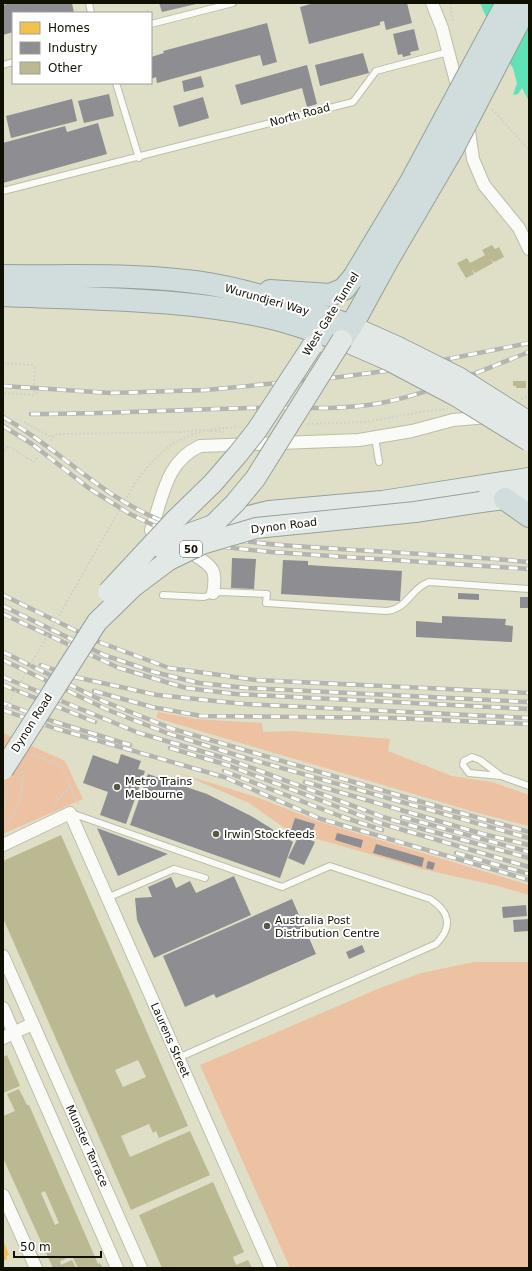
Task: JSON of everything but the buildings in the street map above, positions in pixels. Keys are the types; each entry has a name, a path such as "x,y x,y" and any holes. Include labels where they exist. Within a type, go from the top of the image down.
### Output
{"highway":[{"name":"West Gate Tunnel","path":"325,325 411,182 508,3"},
{"name":"West Gate Tunnel","path":"346,333 453,148 528,3"},
{"name":"Wurundjeri Way","path":"3,276 140,278 207,284 231,288 346,333"},
{"path":"231,288 330,295 344,289 354,277"},
{"name":"Wurundjeri Way","path":"3,295 133,300 197,306 273,319 325,325"},
{"path":"505,499 529,516"}],"main road":[{"name":"West Gate Tunnel","path":"108,592 213,483 238,454 257,430 325,325"},
{"name":"Wurundjeri Way","path":"346,333 375,335 458,377 529,422"},
{"name":"Wurundjeri Way","path":"346,333 388,360 456,396 529,441"},
{"name":"West Gate Tunnel","path":"169,560 216,524 246,491 266,463 346,333"},
{"name":"Dynon Road","path":"4,777 97,622 133,587 169,560 202,544 256,528 415,512 480,494 529,478"},
{"name":"Dynon Road","path":"3,748 63,649 84,618 108,592 132,570 161,550 191,533 216,524 269,511 480,494 505,499 529,496"}],"street":[{"path":"432,3 442,28 456,84 466,113 471,150 478,174 490,195 519,228 529,249"},
{"path":"505,416 529,408"},
{"path":"153,538 151,530 172,471 184,455 200,446 374,438 412,431 453,420 529,414"},
{"path":"196,556 213,569 215,580 213,593"},
{"path":"3,845 55,820 74,809"},
{"name":"Laurens Street","path":"74,809 108,898 271,1268"},
{"name":"Munster Terrace","path":"3,956 141,1268"},
{"path":"4,1014 25,1008"},
{"name":"Munster Terrace","path":"4,1014 8,1036 25,1059 117,1268"},
{"path":"8,1036 32,1024"},
{"path":"25,1059 45,1051"},
{"path":"56,1132 76,1122"},
{"path":"3,1195 36,1268"}],"lane":[{"path":"152,24 233,3"},
{"name":"North Road","path":"3,191 139,158 352,102 376,71 448,52"},
{"path":"116,84 139,158"},
{"path":"374,438 379,462"},
{"path":"163,595 204,597 213,593 267,594 266,603 386,612 400,607 420,587 429,582 529,589"},
{"path":"501,776 480,760 472,757 464,761 463,765 469,773 501,776 529,786"},
{"path":"74,809 282,887 330,866 425,897 438,904 445,913 448,924 445,935 436,944 178,1058"},
{"path":"108,898 174,869 205,878"}],"path":[{"path":"3,363 32,365 35,368 34,392 37,393 34,396 3,393"},
{"path":"24,422 53,438"},
{"path":"3,455 8,446 34,462 38,457"},
{"path":"26,752 62,767 71,786 74,809"},
{"path":"3,828 13,816 20,801 23,792 22,776"},
{"path":"3,810 9,792 4,777"},
{"path":"55,820 53,810 57,801 71,786"}],"shaded area":[{"path":"480,3 529,3 529,101 522,88 518,94 513,95 517,83 513,68 503,54"},
{"path":"158,712 196,719 262,723 263,732 292,731 390,739 388,751 452,776 492,782 529,795 529,826 478,813 156,718"},
{"path":"3,733 65,761 83,799 3,834"},
{"path":"179,773 259,798 320,822 529,885 529,895 498,886 422,869 289,831 249,803"},
{"path":"474,962 529,962 529,1268 290,1268 200,1065 380,988 421,973"}],"railway":[{"path":"3,386 111,393 206,390 340,377 393,370 529,343"},
{"path":"31,414 112,413 248,408 331,408 381,403 400,399 437,387 529,352"},
{"path":"3,417 41,442 113,495 133,507 175,526 221,537 268,544 529,562"},
{"path":"3,426 32,444 90,489 130,514 153,525 224,547 271,552 529,569"},
{"path":"3,595 99,642 169,668 256,680 529,693"},
{"path":"3,606 104,655 154,672 199,683 247,688 529,702"},
{"path":"3,614 119,668 186,688 235,694 529,709"},
{"path":"3,652 103,701 173,729 529,832"},
{"path":"3,660 108,710 167,733 239,756 529,838"},
{"path":"41,665 75,677 157,695 245,704 529,718"},
{"path":"3,677 139,733 228,759 383,817 529,858"},
{"path":"3,685 95,722"},
{"path":"94,691 152,707 201,716 394,718 529,724"},
{"path":"3,703 52,721 130,745"},
{"path":"3,710 54,728 224,777 321,819 529,880"},
{"path":"170,748 227,765 383,824 529,867"},
{"path":"224,771 340,816 382,830"},
{"path":"305,782 483,834 529,845"},
{"path":"402,817 529,852"},
{"path":"456,853 529,874"}],"place":[{"name":"Metro Trains Melbourne","path":"117,787"},
{"name":"Irwin Stockfeeds","path":"216,834"},
{"name":"Australia Post Distribution Centre","path":"267,926"}]}
